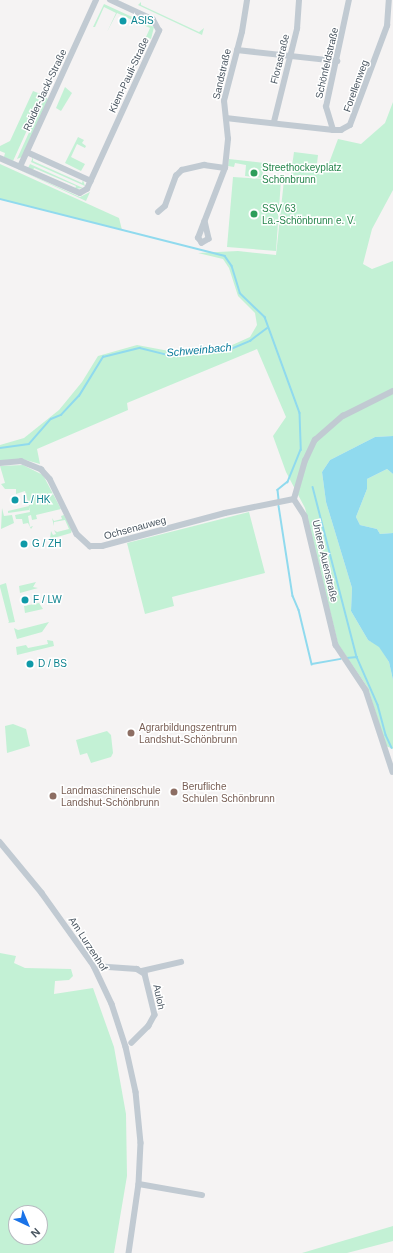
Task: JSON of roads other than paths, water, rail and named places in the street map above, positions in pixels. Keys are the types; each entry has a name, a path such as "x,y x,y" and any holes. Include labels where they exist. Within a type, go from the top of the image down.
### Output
{"street":[{"name":"Roider-Jackl-Straße","path":"20,167 96,0"},
{"name":"Kiem-Pauli-Straße","path":"20,167 80,193 87,189 159,31 153,20 110,0"},
{"name":"Sandstraße","path":"205,221 225,168 228,139 224,101 237,50 247,0"},
{"name":"Florastraße","path":"274,122 299,20 299,0"},
{"name":"Schönfeldstraße","path":"333,130 326,107 349,0"},
{"name":"Forellenweg","path":"226,118 274,122 333,130 344,129 353,121 388,26 389,0"},
{"path":"237,50 337,61"},
{"path":"26,152 91,181"},
{"path":"0,158 20,167"},
{"path":"158,212 165,206 176,176 182,170 204,165 225,168"},
{"path":"294,499 305,461 315,440 343,416 393,391"},
{"name":"Ochsenauweg","path":"0,463 21,461 41,469 50,479 77,534 90,546 102,546 225,513 294,499"},
{"name":"Untere Auenstraße","path":"294,499 305,516 336,645 366,690 393,772"},
{"name":"Am Lurzenhof","path":"0,842 43,895 94,966 112,1004 132,1068 141,1143 140,1184 129,1253"},
{"path":"94,966 111,965 142,971 181,962"},
{"name":"Auloh","path":"132,1043 149,1026 155,1015 142,971"},
{"path":"140,1184 202,1195"}],"water":[{"path":"393,436 393,474 387,469 367,479 367,489 356,517 360,525 377,529 380,534 393,533 393,680 389,662 379,647 368,640 351,611 352,588 326,502 322,472 330,460 375,437"}],"waterway":[{"name":"Schweinbach","path":"0,199 225,256 232,266 240,293 265,317 300,413 301,450 288,482 278,490 279,500"},
{"name":"Schweinbach","path":"0,448 29,444 51,419 61,415 79,396 103,357 140,348 169,355 231,349 250,341 267,328"},
{"name":"Schweinbach","path":"313,487 357,657 378,705 386,735 392,748"},
{"name":"Schweinbach","path":"279,506 293,596 299,610 312,664 341,659"},
{"name":"Schweinbach","path":"347,658 357,657"}],"place":[{"name":"ASIS","path":"123,21"},
{"name":"Streethockeyplatz Schönbrunn","path":"254,173"},
{"name":"SSV 63 La.-Schönbrunn e. V.","path":"254,214"},
{"name":"L / HK","path":"15,500"},
{"name":"G / ZH","path":"24,544"},
{"name":"F / LW","path":"25,600"},
{"name":"D / BS","path":"30,664"},
{"name":"Agrarbildungszentrum Landshut-Schönbrunn","path":"131,733"},
{"name":"Berufliche Schulen Schönbrunn","path":"174,792"},
{"name":"Landmaschinenschule Landshut-Schönbrunn","path":"53,796"}]}
